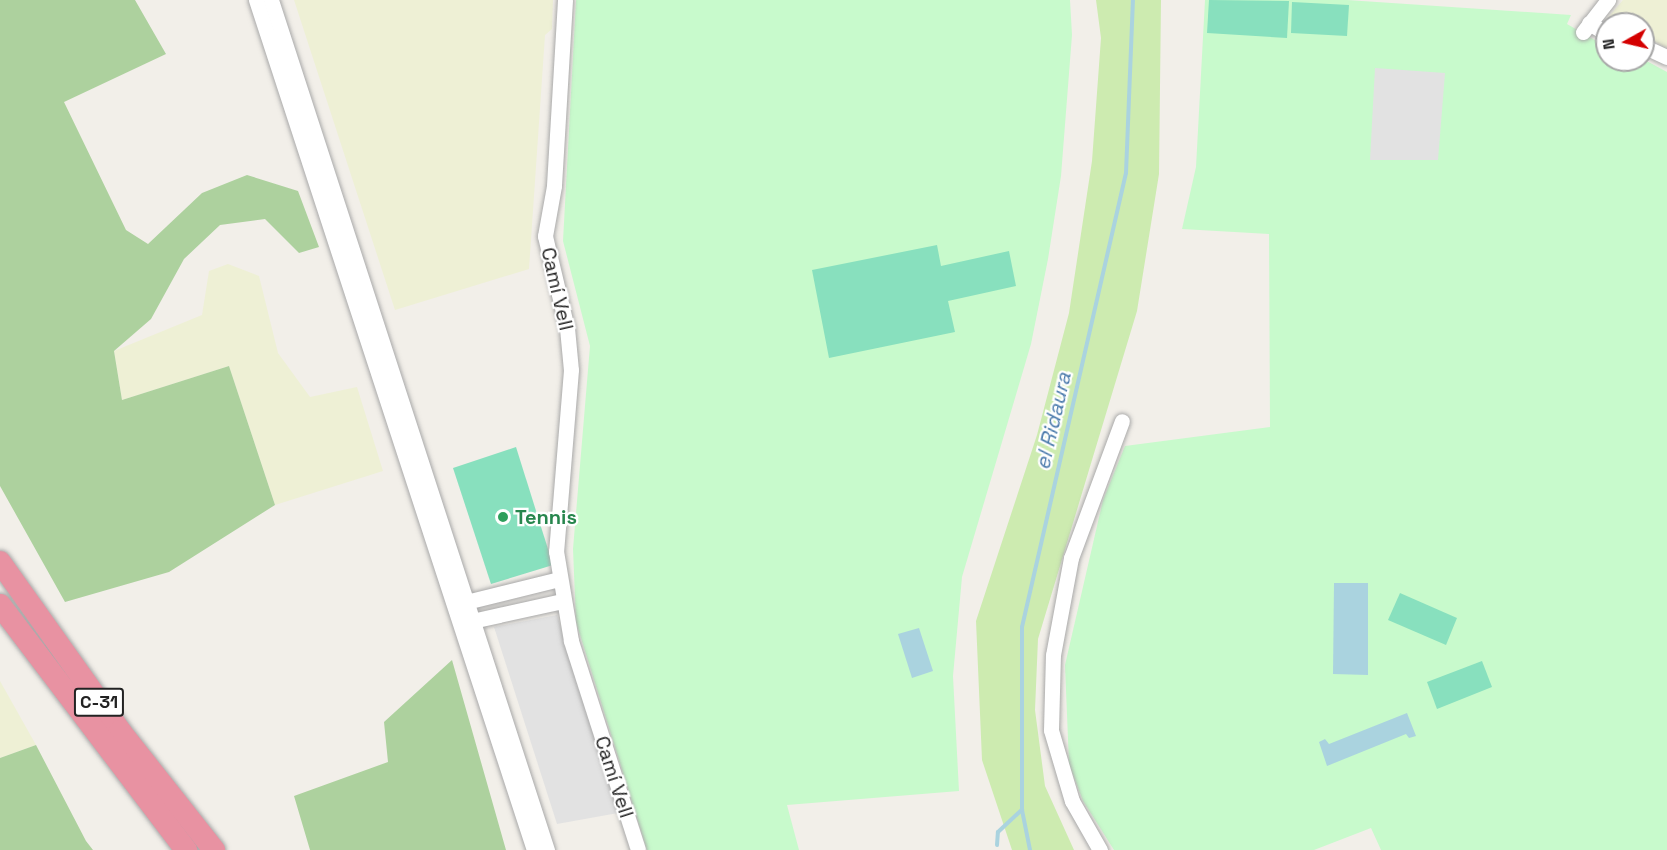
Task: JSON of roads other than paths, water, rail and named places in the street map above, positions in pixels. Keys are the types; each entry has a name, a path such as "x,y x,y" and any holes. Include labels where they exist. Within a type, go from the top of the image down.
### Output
{"highway":[{"name":"C-31","path":"0,562 186,817 214,850"},
{"name":"C-31","path":"0,605 186,850"},
{"name":"C-31","path":"186,817 211,830 231,850"}],"street":[{"path":"256,0 534,850"},
{"path":"271,0 547,850"},
{"name":"Camí Vell","path":"566,0 554,186 545,236 567,328 571,370 556,551 562,601 590,704 638,850"},
{"path":"1599,12 1608,0"},
{"path":"1595,17 1586,28 1595,31"},
{"path":"1100,850 1072,801 1051,730 1053,655 1071,558 1122,421"},
{"path":"466,602 559,579"},
{"path":"472,621 562,601"}],"water":[{"path":"1334,583 1368,583 1368,675 1333,674"},
{"path":"919,628 933,671 912,678 898,634"},
{"path":"1407,713 1416,736 1409,738 1406,734 1327,766 1319,742 1325,739 1329,744"}],"waterway":[{"name":"el Ridaura","path":"1030,850 1022,810 1022,627 1126,173 1133,0"},
{"path":"997,845 998,832 1022,810"}],"place":[{"name":"Tennis","path":"503,517"}]}
